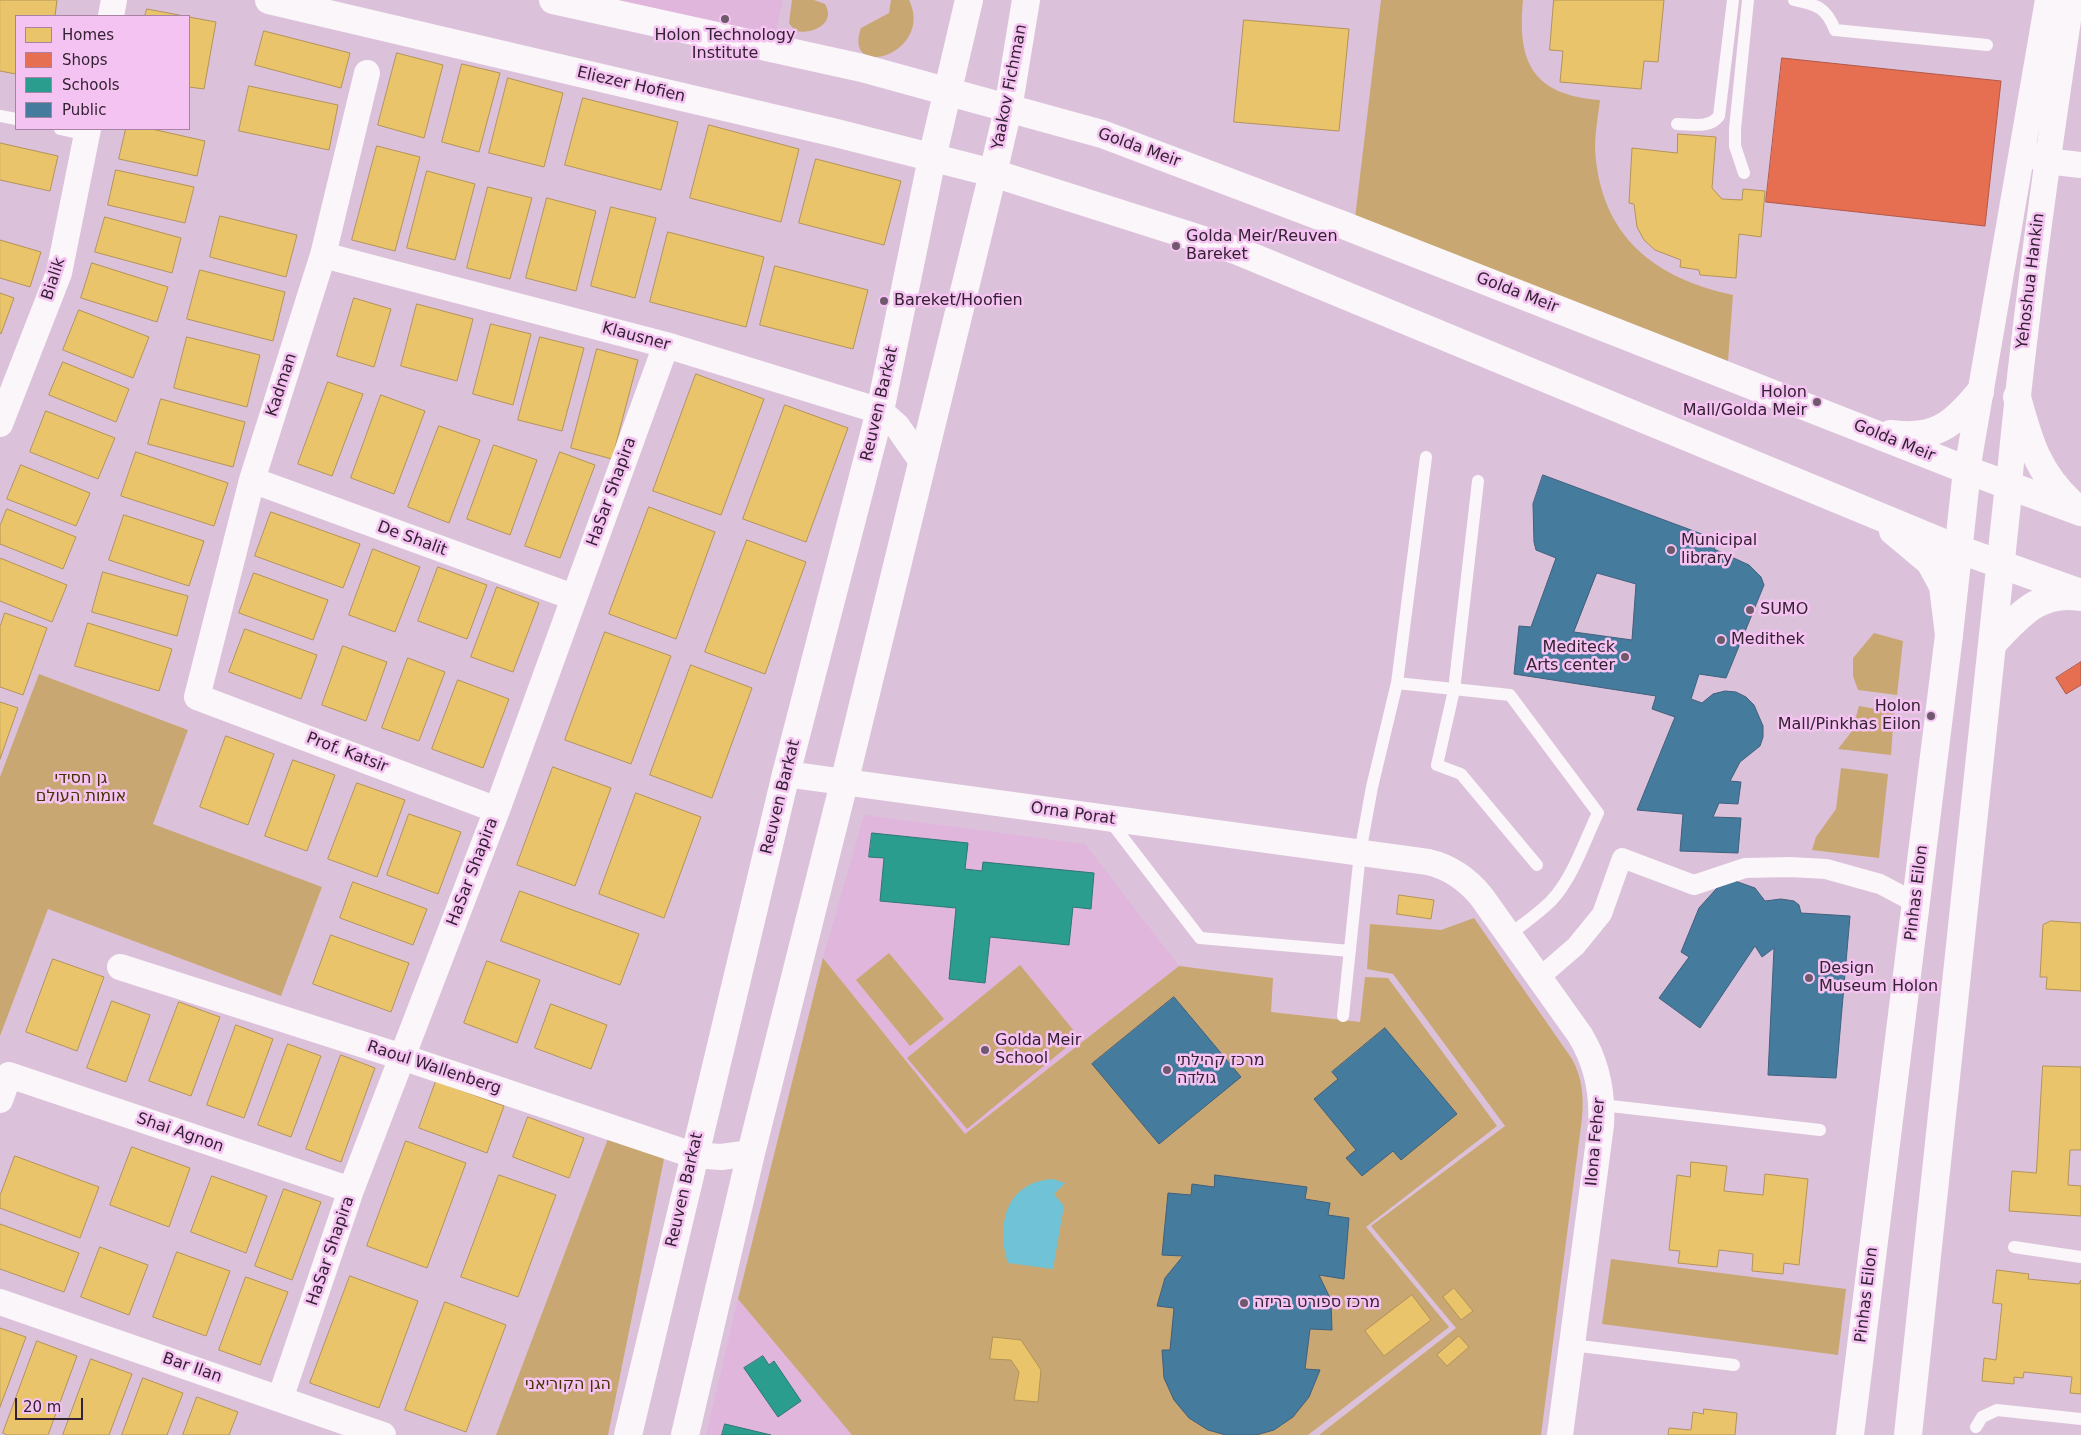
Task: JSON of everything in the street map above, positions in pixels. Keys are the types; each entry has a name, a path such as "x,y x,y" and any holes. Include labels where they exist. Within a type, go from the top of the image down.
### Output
{"street":[{"path":"111,15 114,0"},
{"name":"Eliezer Hofien","path":"269,0 836,133 993,173"},
{"path":"553,0 862,68 947,91"},
{"path":"932,158 969,0"},
{"name":"Yaakov Fichman","path":"993,173 1008,108 1026,0"},
{"name":"Yehoshua Hankin","path":"1967,470 2024,137 2053,0"},
{"name":"Yehoshua Hankin","path":"2001,563 2017,396 2058,162 2053,0"},
{"name":"Kadman","path":"197,697 252,480 323,255 367,73"},
{"name":"Golda Meir","path":"947,91 1102,134 1297,207 1967,470 2080,511"},
{"name":"Bialik","path":"0,424 59,273 88,132"},
{"path":"2024,137 2028,153 2058,162"},
{"name":"Reuven Barkat","path":"628,1435 693,1155 786,774 880,411 932,158"},
{"path":"685,1435 750,1153 844,783 993,173 1238,250 1958,549 2081,593"},
{"name":"Klausner","path":"323,255 666,345 880,411 897,426 923,463"},
{"name":"HaSar Shapira","path":"280,1399 351,1190 497,810 666,345"},
{"path":"1857,426 1891,434 1924,435 1939,430 1951,423 1963,413 1980,392"},
{"path":"2017,396 2036,460 2058,491 2080,511"},
{"name":"Pinhas Eilon","path":"1850,1435 1949,635 1967,470"},
{"name":"De Shalit","path":"252,480 573,597"},
{"path":"1854,506 1890,528 1930,562 1943,586 1949,635"},
{"path":"1908,1435 2001,563"},
{"path":"1993,643 2026,609 2036,603 2057,597 2081,597"},
{"name":"Prof. Katsir","path":"197,697 497,810"},
{"name":"Orna Porat","path":"786,774 1360,853"},
{"name":"Ilona Feher","path":"1360,853 1428,862 1454,871 1477,892 1540,978 1589,1051 1598,1078 1602,1105 1560,1435"},
{"path":"1540,978 1576,946 1602,914 1622,858 1694,885 1745,868 1790,867 1826,869 1880,884 1916,903"},
{"name":"Raoul Wallenberg","path":"120,967 402,1057 693,1155 721,1157 750,1153"},
{"name":"Shai Agnon","path":"0,1100 9,1075 351,1190"},
{"name":"Bar Ilan","path":"0,1302 383,1435"}],"lane":[{"path":"1677,124 1707,125 1714,122 1719,116 1733,0"},
{"path":"1744,174 1735,146 1735,129 1748,0"},
{"path":"1794,0 1818,7 1829,15 1835,30 1987,45"},
{"path":"0,116 15,119"},
{"path":"69,130 88,132"},
{"path":"1343,1016 1360,853 1372,787 1397,684 1426,457"},
{"path":"1478,481 1454,690 1436,765 1461,774 1538,866"},
{"path":"1397,684 1510,696 1598,813 1564,883 1556,894 1539,913 1509,935"},
{"path":"1108,819 1200,938 1350,951"},
{"path":"1602,1105 1820,1130"},
{"path":"2014,1247 2081,1257"},
{"path":"1572,1345 1734,1364"},
{"path":"1976,1427 1982,1417 1997,1410 2081,1419"}],"shaded area":[{"name":"Holon Technology Institute","path":"587,0 783,0 774,38"},
{"name":"Golda Meir School","path":"864,815 1085,844 1179,966 965,1134 823,958"},
{"path":"738,1299 852,1435 706,1435"}],"green space":[{"path":"792,0 814,0 825,4 828,17 820,27 808,31 795,31 789,23"},
{"path":"891,0 909,0 914,19 910,35 900,47 888,54 875,57 864,54 859,45 861,28 889,13"},
{"path":"1381,0 1523,0 1523,42 1527,58 1534,72 1545,83 1559,91 1577,97 1600,100 1595,149 1599,180 1608,206 1620,229 1636,248 1656,264 1679,277 1733,295 1728,361 1355,218"},
{"path":"1874,633 1903,641 1897,695 1858,690 1853,676 1853,658"},
{"name":"גן חסידי אומות העולם","path":"39,674 188,730 153,824 322,887 281,996 48,909 0,1036 0,777"},
{"path":"1859,706 1894,712 1891,755 1838,749 1852,731"},
{"path":"1841,768 1888,774 1879,858 1812,850 1816,837 1836,809"},
{"path":"1474,918 1572,1059 1582,1087 1582,1118 1541,1435 1319,1435 1456,1328 1371,1226 1505,1126 1393,974 1367,969 1370,924 1441,930"},
{"path":"889,953 944,1019 910,1046 856,980"},
{"path":"823,958 965,1134 1179,966 1273,978 1271,1012 1360,1022 1365,977 1388,978 1497,1126 1366,1227 1449,1327 1308,1435 852,1435 738,1299"},
{"path":"1020,965 1079,1037 967,1129 907,1058"},
{"name":"הגן הקוריאני","path":"609,1136 665,1154 608,1435 496,1435"},
{"path":"1611,1259 1846,1289 1838,1355 1602,1324"}],"water":[{"path":"1053,1179 1065,1183 1054,1194 1064,1206 1053,1269 1008,1263 1003,1234 1008,1208 1024,1188 1037,1182"}],"building: Homes":[{"path":"0,0 57,0 55,15 15,15 15,74 0,71"},
{"path":"1554,0 1664,0 1658,62 1644,61 1641,89 1560,82 1563,51 1550,50"},
{"path":"147,9 179,15 145,15"},
{"path":"190,17 216,22 204,89 190,87"},
{"path":"1244,20 1349,29 1339,131 1234,122"},
{"path":"264,31 350,53 341,88 255,65"},
{"path":"397,53 443,65 424,138 378,125"},
{"path":"462,64 500,73 479,152 442,142"},
{"path":"508,78 563,93 544,167 489,153"},
{"path":"249,86 338,105 329,150 239,131"},
{"path":"583,98 678,122 661,190 565,165"},
{"path":"709,125 799,149 781,222 690,198"},
{"path":"126,130 156,130 205,141 197,176 119,159"},
{"path":"1678,134 1716,137 1712,188 1722,199 1742,200 1743,189 1765,191 1761,237 1739,234 1736,278 1700,275 1699,270 1680,267 1681,260 1655,250 1644,240 1637,227 1634,204 1629,203 1632,148 1677,153"},
{"path":"0,143 58,156 50,191 0,180"},
{"path":"377,146 420,157 395,251 352,240"},
{"path":"816,159 901,181 884,245 799,223"},
{"path":"116,170 194,187 185,223 108,205"},
{"path":"427,171 475,184 455,260 407,248"},
{"path":"488,187 532,198 510,279 467,268"},
{"path":"547,198 596,211 576,291 526,278"},
{"path":"611,207 656,218 635,298 591,286"},
{"path":"220,216 297,235 286,277 210,257"},
{"path":"105,217 181,238 172,273 95,252"},
{"path":"668,232 764,257 746,327 650,302"},
{"path":"0,240 41,252 30,287 0,278"},
{"path":"92,263 168,287 157,322 81,298"},
{"path":"775,266 868,290 853,349 760,325"},
{"path":"200,270 285,292 273,341 187,319"},
{"path":"0,293 14,298 1,334 0,333"},
{"path":"354,298 391,309 374,367 337,356"},
{"path":"417,304 473,319 457,381 401,366"},
{"path":"79,310 149,337 133,378 63,350"},
{"path":"491,324 531,334 513,405 473,394"},
{"path":"187,337 260,355 247,407 174,388"},
{"path":"540,337 584,348 562,431 518,420"},
{"path":"597,349 638,360 612,459 571,448"},
{"path":"63,362 129,389 116,422 49,395"},
{"path":"696,374 764,399 721,515 653,491"},
{"path":"328,382 363,394 332,476 298,464"},
{"path":"381,395 425,411 394,494 351,478"},
{"path":"161,399 245,422 233,467 148,444"},
{"path":"785,405 848,428 806,542 743,519"},
{"path":"46,411 115,438 98,479 30,452"},
{"path":"439,426 480,440 449,523 408,507"},
{"path":"494,445 537,460 510,535 467,519"},
{"path":"136,452 228,483 214,526 121,496"},
{"path":"560,452 595,465 560,558 525,546"},
{"path":"21,465 90,493 76,526 7,499"},
{"path":"649,507 715,532 676,639 609,614"},
{"path":"7,509 76,537 63,569 0,544 0,526"},
{"path":"271,512 360,544 343,588 255,556"},
{"path":"124,515 204,541 189,586 109,560"},
{"path":"747,540 806,562 765,674 705,652"},
{"path":"373,549 420,567 395,632 349,615"},
{"path":"0,558 67,585 52,622 0,601"},
{"path":"438,567 487,585 467,639 418,621"},
{"path":"103,572 188,596 177,636 92,612"},
{"path":"254,573 328,600 313,640 239,613"},
{"path":"497,587 539,603 513,672 471,657"},
{"path":"5,613 47,628 23,695 0,687 0,627"},
{"path":"88,623 172,649 159,691 75,666"},
{"path":"245,629 317,655 301,699 229,672"},
{"path":"605,632 671,656 631,764 565,740"},
{"path":"343,646 387,662 366,721 322,705"},
{"path":"408,658 445,672 419,741 382,728"},
{"path":"691,665 752,688 712,798 650,775"},
{"path":"458,680 509,699 483,768 432,749"},
{"path":"0,702 18,708 0,759"},
{"path":"226,736 274,754 248,825 200,807"},
{"path":"293,760 335,775 307,851 265,836"},
{"path":"553,767 611,788 575,886 517,865"},
{"path":"357,783 405,800 377,877 328,859"},
{"path":"636,793 701,817 664,918 599,894"},
{"path":"409,814 461,832 438,894 387,875"},
{"path":"353,882 427,909 413,945 340,918"},
{"path":"520,891 639,934 620,985 501,941"},
{"path":"1399,895 1434,900 1431,919 1397,914"},
{"path":"2051,921 2081,923 2081,991 2046,989 2047,977 2040,977 2043,925"},
{"path":"331,935 409,963 391,1012 313,984"},
{"path":"53,959 104,977 77,1051 26,1032"},
{"path":"487,961 540,980 517,1043 464,1023"},
{"path":"112,1001 150,1015 126,1082 87,1068"},
{"path":"179,1002 220,1017 191,1096 149,1081"},
{"path":"551,1004 607,1025 591,1069 535,1048"},
{"path":"236,1025 273,1039 244,1118 207,1105"},
{"path":"288,1044 321,1056 291,1137 258,1125"},
{"path":"341,1055 375,1068 341,1162 306,1149"},
{"path":"2043,1066 2081,1067 2081,1150 2070,1150 2068,1185 2081,1186 2081,1216 2009,1211 2012,1171 2036,1173"},
{"path":"436,1081 504,1106 487,1153 419,1128"},
{"path":"528,1117 584,1138 569,1178 513,1157"},
{"path":"406,1141 466,1163 427,1268 367,1246"},
{"path":"132,1147 190,1168 169,1227 110,1205"},
{"path":"15,1156 99,1187 80,1238 0,1208 0,1196"},
{"path":"1691,1162 1727,1166 1724,1191 1763,1195 1765,1174 1808,1179 1799,1265 1784,1263 1783,1274 1752,1271 1753,1254 1719,1250 1717,1267 1678,1263 1680,1251 1669,1250 1677,1175 1690,1177"},
{"path":"499,1175 556,1195 518,1297 461,1277"},
{"path":"212,1176 267,1196 246,1253 191,1232"},
{"path":"284,1189 321,1202 292,1280 255,1266"},
{"path":"0,1224 79,1253 64,1292 0,1269"},
{"path":"100,1247 148,1265 129,1315 81,1297"},
{"path":"177,1252 230,1271 206,1336 153,1317"},
{"path":"1997,1270 2029,1274 2028,1279 2079,1284 2081,1280 2081,1394 2070,1393 2072,1377 2024,1372 2023,1378 2014,1377 2014,1384 1982,1381 1984,1358 1996,1360 2002,1304 1993,1303"},
{"path":"350,1276 418,1301 379,1408 310,1383"},
{"path":"246,1277 288,1292 260,1365 219,1350"},
{"path":"1454,1288 1473,1311 1461,1320 1443,1297"},
{"path":"1412,1295 1431,1320 1384,1356 1365,1331"},
{"path":"445,1302 506,1325 466,1432 405,1410"},
{"path":"0,1328 26,1337 0,1407"},
{"path":"1459,1336 1469,1347 1447,1366 1437,1355"},
{"path":"993,1337 1021,1340 1041,1370 1038,1402 1014,1400 1019,1372 1011,1360 990,1359"},
{"path":"37,1341 77,1356 48,1435 7,1435 3,1433"},
{"path":"91,1359 132,1374 109,1435 63,1435"},
{"path":"143,1378 183,1393 167,1435 122,1435"},
{"path":"197,1397 238,1412 229,1435 183,1435"},
{"path":"1704,1409 1737,1413 1735,1435 1668,1435 1669,1428 1691,1430 1693,1412 1703,1414"}],"building: Shops":[{"path":"1782,58 2001,81 1985,226 1766,202"},
{"path":"2081,662 2081,685 2066,694 2056,678"}],"building: Schools":[{"path":"872,833 968,843 965,869 982,871 983,862 1094,873 1091,909 1073,907 1069,945 990,937 985,983 949,979 956,908 880,901 884,858 869,857"},
{"path":"763,1356 769,1365 774,1361 801,1401 778,1417 744,1368"},
{"path":"725,1424 771,1435 722,1435"}],"building: Public":[{"name":"Mediteck Arts center","path":"1543,475 1718,540 1714,549 1749,565 1761,577 1764,585 1726,678 1699,674 1691,699 1702,703 1713,694 1725,691 1736,692 1746,697 1754,705 1763,726 1763,737 1760,746 1740,762 1730,781 1741,782 1738,804 1719,803 1713,817 1741,818 1738,853 1680,851 1683,814 1637,810 1675,717 1652,709 1656,696 1514,674 1519,626 1531,627 1556,558 1536,550 1533,504","holes":["1597,573 1636,584 1632,640 1574,632"]},
{"name":"Design Museum Holon","path":"1735,881 1755,888 1765,901 1781,899 1794,901 1799,905 1801,913 1850,916 1836,1078 1768,1075 1774,948 1762,957 1755,946 1700,1028 1659,998 1689,957 1681,952 1699,908 1717,888"},
{"name":"מרכז קהילתי גולדה","path":"1174,997 1241,1077 1159,1144 1092,1064"},
{"path":"1385,1028 1457,1114 1401,1160 1393,1151 1362,1176 1346,1158 1356,1150 1314,1099 1338,1079 1332,1072"},
{"name":"מרכז ספורט בריזה","path":"1215,1175 1307,1187 1305,1199 1330,1203 1328,1215 1349,1218 1344,1279 1319,1275 1331,1300 1332,1330 1310,1329 1305,1369 1320,1370 1309,1397 1293,1417 1274,1430 1256,1435 1226,1435 1208,1430 1189,1418 1174,1400 1164,1378 1162,1350 1170,1350 1174,1308 1157,1306 1165,1278 1183,1256 1162,1255 1168,1193 1191,1195 1192,1184 1214,1187"}],"place":[{"name":"Holon Technology Institute","path":"725,19"},
{"name":"Golda Meir/Reuven Bareket","path":"1176,246"},
{"name":"Bareket/Hoofien","path":"884,301"},
{"name":"Holon Mall/Golda Meir","path":"1817,402"},
{"name":"Municipal library","path":"1671,550"},
{"name":"SUMO","path":"1750,610"},
{"name":"Medithek","path":"1721,640"},
{"name":"Mediteck Arts center","path":"1625,657"},
{"name":"Holon Mall/Pinkhas Eilon","path":"1931,716"},
{"name":"Design Museum Holon","path":"1809,978"},
{"name":"Golda Meir School","path":"985,1050"},
{"name":"מרכז קהילתי גולדה","path":"1167,1070"},
{"name":"מרכז ספורט בריזה","path":"1244,1303"}]}
